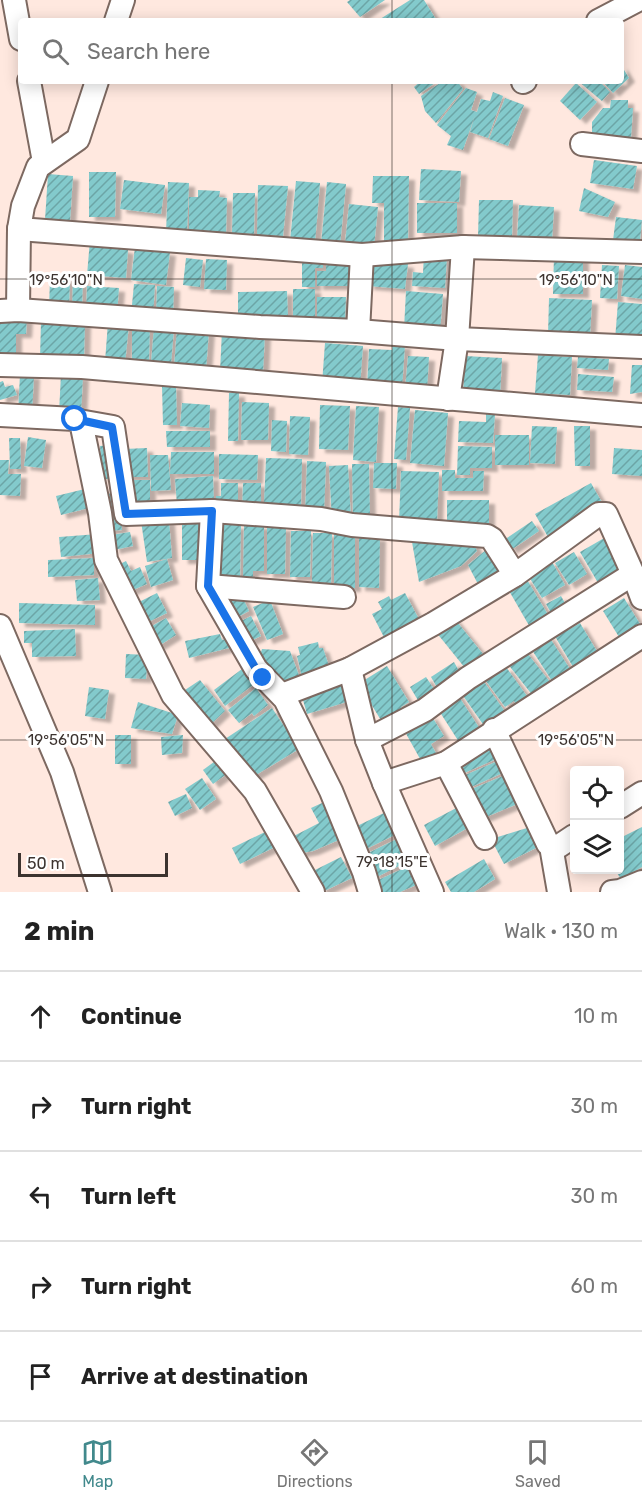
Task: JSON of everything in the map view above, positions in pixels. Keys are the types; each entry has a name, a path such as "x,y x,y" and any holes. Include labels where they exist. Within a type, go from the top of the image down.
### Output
{"street":[{"path":"14,0 18,22"},
{"path":"117,18 123,0"},
{"path":"604,18 638,0"},
{"path":"30,84 44,162"},
{"path":"96,84 78,139 38,167 23,206 9,310 457,339 642,347"},
{"path":"582,144 642,151"},
{"path":"20,229 363,255 463,247 642,252"},
{"path":"448,399 457,339 463,247"},
{"path":"358,331 363,255"},
{"path":"0,365 82,367 642,415"},
{"path":"0,415 79,421 112,427 126,514 212,511 321,519 363,526 487,536 492,539 515,575"},
{"path":"79,421 100,513 106,560 173,695 255,791 313,892"},
{"path":"212,511 208,586 256,669 282,695 331,791 370,892"},
{"path":"282,695 350,669 433,624 515,575 602,513 607,516 642,598"},
{"path":"367,740 425,710 468,678 633,574"},
{"path":"208,586 344,597"},
{"path":"0,626 62,772 100,892"},
{"path":"384,783 446,763 642,636"},
{"path":"350,669 367,740 432,892"},
{"path":"494,730 551,846 559,892"},
{"path":"446,763 485,838"},
{"path":"624,804 642,793"},
{"path":"551,846 559,846 570,839"},
{"path":"612,892 642,882"}],"building":[{"path":"350,0 385,0 360,17 347,2"},
{"path":"410,0 424,0 435,18 382,18"},
{"path":"624,70 629,78 624,83"},
{"path":"418,84 434,84 419,94 414,87"},
{"path":"439,84 459,84 463,89 436,123 425,111 421,96"},
{"path":"577,84 597,102 580,120 560,101"},
{"path":"582,84 602,84 610,92 602,101"},
{"path":"605,84 623,84 613,93"},
{"path":"466,88 477,92 471,110 477,112 481,99 490,101 493,92 503,96 488,138 470,132 475,115 463,150 447,145 451,136 437,125"},
{"path":"505,98 524,105 508,146 489,139"},
{"path":"611,100 628,100 628,108 633,108 631,138 592,135 592,122 603,108 610,108"},
{"path":"594,160 637,166 633,189 590,183"},
{"path":"421,169 461,171 459,202 419,200"},
{"path":"89,172 116,172 115,217 89,217"},
{"path":"48,174 73,176 70,222 45,220"},
{"path":"373,176 409,176 408,241 384,241 384,203 372,203"},
{"path":"124,180 165,185 161,214 120,209"},
{"path":"296,181 320,183 315,243 290,241"},
{"path":"168,182 189,183 187,234 166,233"},
{"path":"327,182 346,184 340,246 321,244"},
{"path":"258,185 288,186 283,236 257,235"},
{"path":"584,188 615,202 608,217 579,211"},
{"path":"198,190 220,191 219,197 227,198 226,234 189,233 189,197 198,197"},
{"path":"233,193 255,193 254,234 232,233"},
{"path":"479,200 513,200 512,237 478,237"},
{"path":"417,203 457,203 457,233 417,233"},
{"path":"349,204 378,207 374,247 345,244"},
{"path":"519,205 554,207 552,242 517,239"},
{"path":"616,217 642,220 639,250 612,248"},
{"path":"90,240 128,250 126,278 87,275"},
{"path":"135,247 170,252 166,285 131,280"},
{"path":"424,254 447,256 445,288 412,286 413,272 423,273"},
{"path":"554,255 583,255 583,294 553,294"},
{"path":"186,258 203,260 200,287 183,285"},
{"path":"302,258 323,258 323,268 315,268 315,287 302,287"},
{"path":"206,259 227,260 226,290 204,289"},
{"path":"326,260 349,260 349,286 317,286 317,271 326,271"},
{"path":"370,260 408,264 405,289 368,286"},
{"path":"602,265 619,266 617,299 600,298"},
{"path":"625,265 642,267 642,299 621,296"},
{"path":"73,275 83,275 82,313 72,313"},
{"path":"50,277 70,277 69,310 49,309"},
{"path":"134,284 155,285 153,317 131,315"},
{"path":"87,286 119,288 117,313 86,311"},
{"path":"157,286 174,287 173,318 156,317"},
{"path":"293,289 315,289 315,321 293,321"},
{"path":"287,291 288,317 238,318 238,292"},
{"path":"406,291 443,294 440,332 404,329"},
{"path":"317,297 346,297 345,319 317,319"},
{"path":"549,298 592,300 590,337 548,335"},
{"path":"618,302 642,304 642,342 615,340"},
{"path":"0,316 27,317 26,334 16,334 16,357 0,357"},
{"path":"41,321 85,322 84,360 40,359"},
{"path":"108,322 129,324 125,364 105,362"},
{"path":"132,323 150,324 149,363 132,363"},
{"path":"154,327 174,328 171,365 151,363"},
{"path":"177,327 209,330 206,370 174,368"},
{"path":"222,330 265,332 263,375 220,372"},
{"path":"325,343 363,346 360,387 322,384"},
{"path":"393,344 405,345 402,389 367,387 369,349 392,350"},
{"path":"538,355 572,357 570,395 535,393"},
{"path":"408,356 429,357 427,391 405,390"},
{"path":"465,356 502,358 500,397 463,394"},
{"path":"578,357 609,359 608,370 577,368"},
{"path":"632,365 642,365 642,392 630,394"},
{"path":"20,374 34,375 32,414 18,414"},
{"path":"61,374 83,376 81,414 59,413"},
{"path":"578,374 614,377 612,392 577,390"},
{"path":"3,381 5,387 13,385 17,395 0,400 0,382"},
{"path":"176,385 177,425 163,425 162,386"},
{"path":"229,393 239,393 238,441 228,441"},
{"path":"242,402 269,403 268,440 241,440"},
{"path":"182,403 210,405 209,428 180,426"},
{"path":"320,405 350,406 348,450 319,449"},
{"path":"356,406 379,407 376,462 353,460"},
{"path":"398,407 410,408 406,460 394,459"},
{"path":"415,410 448,413 444,466 410,463"},
{"path":"486,414 495,415 493,443 458,442 459,421 486,422"},
{"path":"290,416 310,417 308,455 289,454"},
{"path":"272,420 287,421 286,452 271,451"},
{"path":"532,426 557,427 555,464 530,463"},
{"path":"574,426 590,426 590,466 575,466"},
{"path":"166,431 210,431 210,447 167,447"},
{"path":"495,435 529,435 529,465 495,465"},
{"path":"28,437 46,440 42,468 24,466"},
{"path":"9,438 20,438 21,469 10,469"},
{"path":"112,445 114,479 102,479 100,446"},
{"path":"458,446 492,447 492,468 470,468 470,475 457,475"},
{"path":"147,448 148,477 125,477 124,449"},
{"path":"614,448 642,450 642,476 612,474"},
{"path":"171,452 214,452 214,474 170,474"},
{"path":"219,454 258,455 257,480 219,479"},
{"path":"150,455 168,455 171,490 151,491"},
{"path":"266,458 302,459 301,505 264,503"},
{"path":"0,460 9,460 8,474 21,474 20,496 0,495"},
{"path":"307,461 326,462 324,515 305,514"},
{"path":"374,463 397,463 396,489 373,488"},
{"path":"352,464 369,464 370,517 353,517"},
{"path":"348,465 351,520 332,521 329,466"},
{"path":"442,470 455,470 455,478 473,478 473,471 484,471 483,491 442,491"},
{"path":"401,471 439,472 437,523 399,522"},
{"path":"213,476 214,503 177,505 175,479"},
{"path":"129,480 150,480 150,508 128,507"},
{"path":"221,483 238,483 238,506 216,505 216,496 221,496"},
{"path":"243,483 261,483 261,508 242,512"},
{"path":"591,483 604,506 548,537 535,514"},
{"path":"85,489 89,508 61,515 56,496"},
{"path":"119,493 122,530 107,531 103,494"},
{"path":"447,500 489,500 489,531 447,531"},
{"path":"169,520 172,558 147,562 141,521"},
{"path":"182,520 205,520 205,560 182,560"},
{"path":"532,521 539,531 511,550 504,540"},
{"path":"218,525 241,525 240,578 217,578"},
{"path":"244,525 264,525 264,571 253,571 253,578 243,577"},
{"path":"267,527 286,527 285,574 267,574"},
{"path":"291,531 311,531 310,577 290,577"},
{"path":"130,532 133,546 114,550 111,535"},
{"path":"313,533 332,533 331,583 312,582"},
{"path":"334,533 355,534 355,588 334,588"},
{"path":"98,534 100,553 61,557 59,537"},
{"path":"359,536 380,537 379,588 359,587"},
{"path":"606,537 627,573 601,588 580,552"},
{"path":"441,538 472,539 477,551 461,566 419,582 412,542"},
{"path":"487,549 502,577 480,588 468,565"},
{"path":"574,552 587,574 569,585 555,563"},
{"path":"94,558 94,575 48,577 48,560"},
{"path":"167,559 173,580 151,587 145,566"},
{"path":"551,560 565,585 542,598 529,577"},
{"path":"126,561 131,571 140,567 147,584 126,593 114,567"},
{"path":"98,578 100,600 77,601 75,580"},
{"path":"526,578 550,618 531,629 508,589"},
{"path":"239,590 249,611 234,619 223,598"},
{"path":"157,593 167,613 142,625 133,605"},
{"path":"405,593 421,623 386,641 372,614 382,609 378,602 389,596 391,600"},
{"path":"561,596 570,612 555,620 546,604"},
{"path":"624,598 640,624 619,637 603,611"},
{"path":"270,600 283,634 267,640 253,607"},
{"path":"19,603 95,605 95,625 19,623"},
{"path":"251,616 261,636 244,644 235,624"},
{"path":"166,618 176,635 157,647 147,629"},
{"path":"454,618 483,654 465,668 436,632"},
{"path":"580,623 601,658 576,672 553,633 565,626 568,630"},
{"path":"75,629 76,656 32,657 32,643 24,643 24,631"},
{"path":"220,634 222,640 230,638 233,647 189,658 185,641"},
{"path":"548,635 570,669 552,681 530,647"},
{"path":"318,642 319,648 323,648 331,672 303,682 297,656 300,655 298,647"},
{"path":"262,649 290,651 300,678 280,688 258,661"},
{"path":"524,649 554,687 537,701 507,663"},
{"path":"126,654 148,655 146,679 125,678"},
{"path":"454,662 463,678 440,693 431,677"},
{"path":"387,666 409,702 401,707 403,710 382,722 362,689 367,687 363,681"},
{"path":"506,667 527,696 516,704 514,701 505,707 486,681"},
{"path":"242,669 253,685 225,706 214,690"},
{"path":"480,676 508,716 487,730 459,690"},
{"path":"426,677 436,692 419,702 410,687"},
{"path":"200,680 225,711 210,725 182,692"},
{"path":"344,680 350,701 307,714 301,693"},
{"path":"89,687 109,690 105,719 85,716"},
{"path":"256,688 268,705 254,716 252,713 239,723 228,710"},
{"path":"456,692 480,729 459,742 436,706"},
{"path":"138,702 178,715 172,734 131,728"},
{"path":"272,708 299,749 251,778 225,739"},
{"path":"431,715 444,736 431,744 438,757 424,766 404,730"},
{"path":"115,735 131,735 131,764 115,764"},
{"path":"183,735 182,753 162,755 161,737"},
{"path":"496,744 501,757 462,774 456,761"},
{"path":"218,759 228,773 213,784 203,770"},
{"path":"500,760 505,772 469,788 463,776"},
{"path":"510,773 522,802 479,820 467,791"},
{"path":"202,778 216,799 200,810 185,789"},
{"path":"186,794 192,808 175,816 168,802"},
{"path":"322,803 341,839 313,851 297,854 290,838 319,823 311,808"},
{"path":"462,805 473,825 435,846 424,825"},
{"path":"388,811 399,833 364,850 353,828"},
{"path":"642,827 642,867 621,879 618,874 624,874 624,836"},
{"path":"527,828 538,847 504,864 491,839"},
{"path":"267,831 275,847 240,864 232,848"},
{"path":"401,837 413,859 375,878 364,855"},
{"path":"341,857 352,878 322,892 311,872"},
{"path":"484,859 495,879 474,892 451,892 445,882"},
{"path":"413,864 421,883 400,892 381,892 376,881"}],"route":[{"path":"75,419 112,427 126,514 212,511 208,586 263,678"}]}
